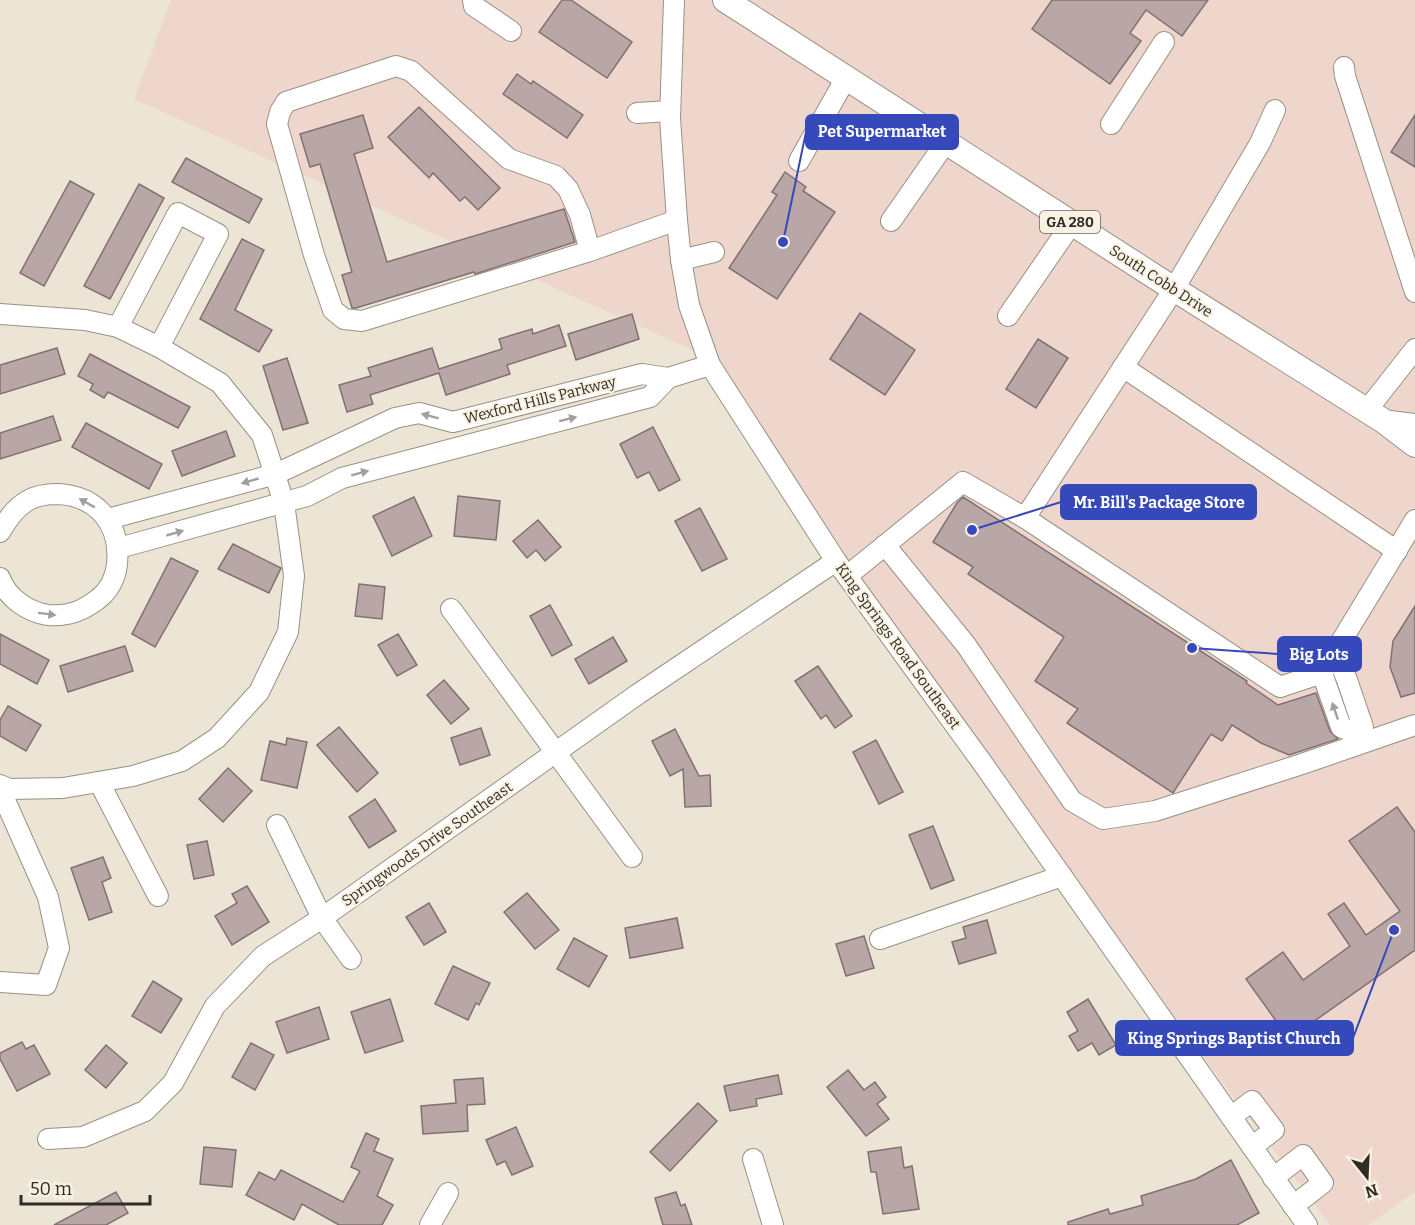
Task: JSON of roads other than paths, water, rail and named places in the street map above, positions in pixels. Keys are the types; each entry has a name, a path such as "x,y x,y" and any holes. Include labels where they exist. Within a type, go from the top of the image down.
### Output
{"main road":[{"name":"South Cobb Drive","path":"725,0 1374,415 1415,445"}],"street":[{"path":"473,0 474,6 512,31"},
{"name":"King Springs Road Southeast","path":"674,0 670,111 677,220 689,305 710,365 841,568 1062,876 1307,1225"},
{"path":"1111,124 1164,42"},
{"path":"590,251 568,189 556,176 509,159 411,71 396,66 286,102 280,112 277,124 314,255 333,310 344,319 362,321 590,251 677,220"},
{"path":"1344,67 1415,292"},
{"path":"799,160 846,78"},
{"path":"1275,110 1260,143 1174,289 1025,518 1280,687 1322,673 1415,520"},
{"path":"637,113 670,111"},
{"path":"891,221 946,142"},
{"path":"118,327 178,213 218,234 159,347"},
{"path":"1008,316 1072,223"},
{"path":"681,260 714,252"},
{"path":"0,314 85,320 118,327 159,347 220,383 262,435 284,503 294,576 288,632 260,692 218,738 182,761 133,776 63,788 9,789 0,787"},
{"path":"1415,349 1374,415 1415,424"},
{"name":"Wexford Hills Parkway","path":"108,519 276,474 395,418 419,413 453,422 642,374 668,378 710,365"},
{"path":"1123,367 1397,551"},
{"name":"Wexford Hills Parkway","path":"119,548 307,496 342,478 650,398 668,378"},
{"path":"531,403 537,426"},
{"name":"Springwoods Drive Southeast","path":"48,1139 83,1137 145,1111 173,1083 215,1006 263,956 322,918 638,694 841,568 885,545 963,482 1025,518"},
{"path":"0,532 11,514 28,500 50,494 72,495 92,504 108,519 119,548 116,573 105,594 86,609 62,616 38,613 16,601 0,581"},
{"path":"885,545 966,645 1072,801 1103,819 1155,811 1415,725"},
{"path":"451,609 632,857"},
{"path":"1322,673 1341,727 1350,731 1363,727 1336,653"},
{"path":"99,782 158,896"},
{"path":"0,787 48,897 59,948 46,986 0,982"},
{"path":"277,825 322,918 351,960"},
{"path":"880,939 1062,876"},
{"path":"1231,1117 1252,1101 1274,1130 1252,1147"},
{"path":"1274,1178 1303,1155 1323,1183 1293,1206"},
{"path":"753,1159 773,1225"},
{"path":"430,1225 448,1193"}],"place":[{"name":"Pet Supermarket","path":"783,242"},
{"name":"Mr. Bill's Package Store","path":"972,530"},
{"name":"Big Lots","path":"1192,648"},
{"name":"King Springs Baptist Church","path":"1394,930"}]}
